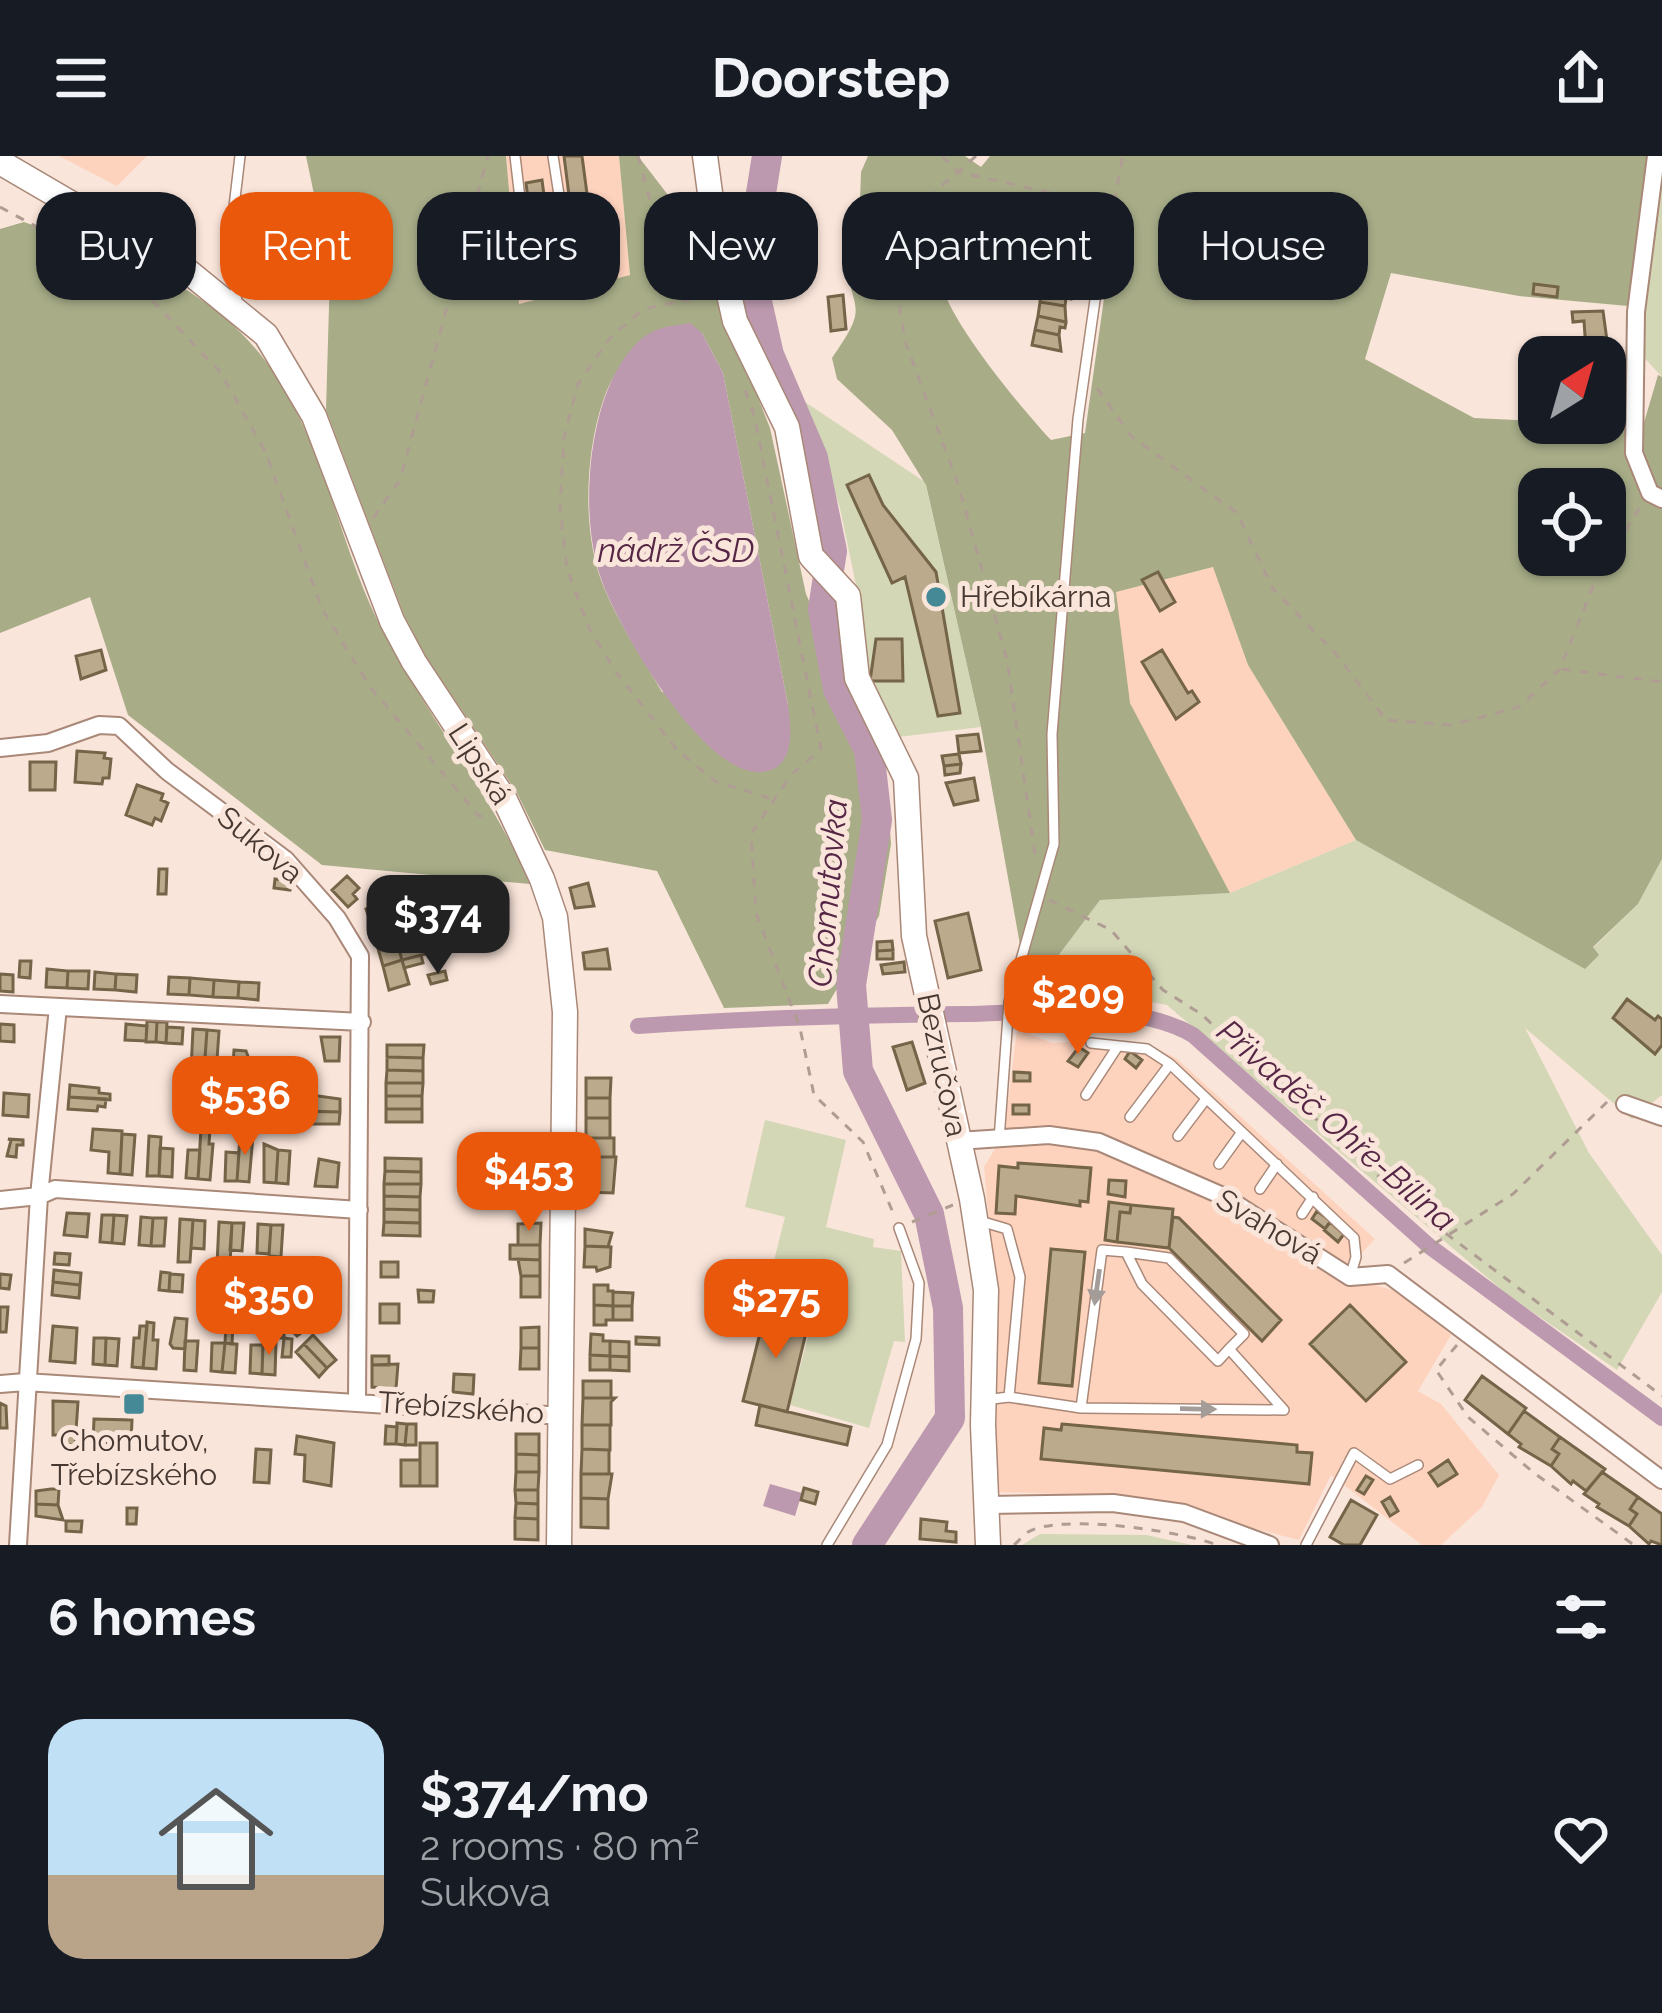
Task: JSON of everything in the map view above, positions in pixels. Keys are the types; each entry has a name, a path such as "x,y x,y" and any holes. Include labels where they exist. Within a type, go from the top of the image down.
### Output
{"street":[{"name":"Bezručova","path":"705,156 716,237 735,321 787,427 811,556 848,596 857,678 906,778 914,936 986,1290 997,1398 988,1545"},
{"path":"1656,156 1636,313 1634,453 1656,496"},
{"name":"Lipská","path":"0,162 190,273 266,335 314,416 358,538 414,662 516,820 549,898 562,963 559,1545"},
{"name":"Sukova","path":"0,748 48,743 99,725 119,726 167,771 286,860 337,918 360,956 357,1401"},
{"path":"0,1004 362,1022"},
{"path":"18,1545 25,1382 58,1007"},
{"path":"1625,1104 1662,1117"},
{"name":"Svahová","path":"958,1141 1049,1135 1100,1142 1225,1197 1350,1277 1388,1274 1662,1480"},
{"path":"0,1200 56,1189 359,1210"},
{"name":"Třebízského","path":"0,1384 562,1415"},
{"path":"988,1505 1113,1503 1184,1513 1270,1545"}],"lane":[{"path":"239,313 229,249 241,156"},
{"path":"515,156 519,192"},
{"path":"553,156 559,192"},
{"path":"999,1141 1010,1002 1054,844 1052,734 1095,300"},
{"path":"1091,1043 1147,1049 1170,1064 1354,1238 1350,1277"},
{"path":"1086,1095 1118,1046"},
{"path":"1130,1117 1170,1064"},
{"path":"1178,1136 1206,1099"},
{"path":"1219,1164 1242,1132"},
{"path":"1260,1189 1277,1164"},
{"path":"1302,1214 1313,1197"},
{"path":"975,1220 1007,1229 1020,1277 997,1398 1081,1408 1284,1410 1229,1349"},
{"path":"827,1545 886,1445 916,1339 920,1283 899,1228"},
{"path":"1081,1408 1102,1250 1126,1252 1169,1258 1244,1334 1218,1361 1142,1284 1126,1252"},
{"path":"1306,1545 1354,1453 1390,1479 1418,1465"}],"path":[{"path":"358,538 400,480 488,156"},
{"path":"638,156 648,192"},
{"path":"942,156 958,172 1047,192"},
{"path":"976,156 923,202 903,239 895,277 905,341 958,484 1006,660 1040,895 1111,930 1163,990 1201,1014 1420,1214 1662,1396"},
{"path":"1116,192 1123,156"},
{"path":"0,207 131,278 221,373 266,453 322,609 371,688 479,816 516,820"},
{"path":"690,300 643,309 609,339 578,384 564,437 560,508 566,568 589,628 616,672 677,750 715,782 772,799"},
{"path":"1085,371 1131,436 1238,513 1273,589 1337,655 1386,720 1451,725 1519,707 1560,669 1597,576 1656,496"},
{"path":"740,375 754,415 821,748 791,775 751,834 756,913 800,1028 814,1094 862,1142 899,1228 939,1208"},
{"path":"1560,669 1662,682"},
{"path":"1397,1268 1513,1194 1607,1101 1625,1104"},
{"path":"1466,1334 1436,1370 1468,1417 1534,1473 1634,1545"},
{"path":"1014,1545 1028,1532 1064,1524 1152,1528 1217,1545"}],"shaded area":[{"path":"59,156 147,156 117,186"},
{"path":"506,156 619,156 630,275 620,278 620,192 509,192"},
{"path":"1214,567 1248,665 1356,840 1230,893 1129,703 1115,592"},
{"path":"1017,1029 1052,1043 1108,1040 1153,1047 1176,1058 1375,1239 1347,1268 1371,1284 1401,1292 1451,1335 1418,1391 1441,1404 1499,1475 1482,1507 1441,1545 1422,1545 1331,1475 1299,1540 1130,1496 996,1492 995,1294 984,1167 1004,1134"}],"green space":[{"path":"306,156 506,156 509,192 417,192 417,300 519,300 519,304 620,300 620,278 630,275 619,156 638,156 666,192 644,192 644,300 719,300 770,428 806,594 886,777 891,844 879,916 828,1004 724,1008 657,871 545,850 517,793 425,655 404,615 326,410 329,300 393,300 393,192 314,192","holes":["702,333 723,373 788,705 662,692 609,599 596,564 589,518 592,445 606,393 637,345"]},
{"path":"868,156 965,156 981,167 990,156 1662,156 1645,296 1628,306 1519,296 1391,273 1365,359 1474,418 1518,420 1518,444 1626,444 1626,425 1643,426 1658,375 1662,377 1662,859 1638,904 1593,947 1599,955 1585,969 1356,840 1248,665 1213,567 1116,592 1130,703 1230,893 1100,900 1029,995 981,727 926,485 892,430 837,379 832,358 855,317 854,300 948,300 1006,388 1051,440 1085,433 1104,300 1134,300 1134,192 860,192"},
{"path":"1662,161 1662,377 1639,352"},
{"path":"24,222 36,226 36,300 196,297 250,342 277,378 313,447 360,581 384,633 497,819 530,884 322,865 128,715 90,597 0,633 0,229"},
{"path":"805,402 925,482 981,727 898,737 864,677 857,590 840,508"},
{"path":"1356,840 1585,968 1593,948 1638,904 1662,859 1662,1095 1632,1119 1525,1028 1589,1153 1662,1255 1662,1292 1617,1370 1509,1296 1167,1005 1039,982 1100,900 1230,893"},
{"path":"765,1120 846,1140 826,1227 874,1239 873,1247 901,1251 905,1342 894,1341 869,1428 790,1405 813,1318 763,1304 785,1217 745,1207"},
{"path":"1040,1534 1146,1535 1192,1545 1022,1545"}],"water":[{"name":"nádrž ČSD","path":"690,323 702,333 723,373 788,705 788,751 771,770 748,770 722,757 671,703 613,606 593,544 592,454 613,378 644,337"},
{"path":"770,1484 802,1493 795,1516 763,1506"}],"building":[{"path":"564,156 582,156 587,192 569,192"},
{"path":"542,180 544,192 527,192 526,183"},
{"path":"1534,284 1558,287 1557,297 1533,294"},
{"path":"842,295 846,329 831,331 828,297"},
{"path":"1040,300 1066,300 1065,306"},
{"path":"1040,302 1065,306 1066,322 1038,316"},
{"path":"1603,311 1606,336 1585,336 1584,321 1573,322 1572,312"},
{"path":"1038,316 1066,322 1065,328 1060,327 1059,335 1035,330"},
{"path":"1035,330 1059,335 1061,351 1032,345"},
{"path":"869,475 883,505 936,572 960,713 938,716 905,577 892,583 847,485"},
{"path":"1158,572 1175,602 1160,611 1142,580"},
{"path":"876,639 902,639 903,681 870,681"},
{"path":"101,650 106,670 81,679 76,656"},
{"path":"1162,650 1188,693 1192,691 1199,702 1176,719 1142,662"},
{"path":"978,734 981,751 959,753 957,736"},
{"path":"77,751 105,753 104,758 111,759 109,778 103,778 102,784 75,782"},
{"path":"959,754 961,764 944,766 942,756"},
{"path":"30,762 56,762 55,790 30,790"},
{"path":"961,764 960,773 945,775 944,766"},
{"path":"974,778 978,800 954,805 946,783"},
{"path":"137,785 163,794 161,800 168,803 161,821 155,818 152,825 126,815"},
{"path":"159,869 167,869 166,894 158,894"},
{"path":"347,876 359,888 353,894 357,899 348,907 332,890"},
{"path":"275,879 292,881 290,890 274,888"},
{"path":"588,883 594,906 575,908 570,888"},
{"path":"385,902 388,922 372,927 366,909"},
{"path":"968,913 981,970 948,978 935,921"},
{"path":"420,925 423,935 404,940 401,930"},
{"path":"396,939 402,960 383,966 377,945"},
{"path":"423,941 426,954 402,960 399,950"},
{"path":"892,941 893,950 877,951 877,942"},
{"path":"607,949 610,969 585,969 583,953"},
{"path":"893,950 893,959 877,959 877,951"},
{"path":"421,955 423,963 404,968 402,960"},
{"path":"402,960 409,984 389,990 383,966"},
{"path":"20,961 31,961 30,978 19,977"},
{"path":"904,962 905,972 883,974 881,965"},
{"path":"47,969 68,971 67,988 46,987"},
{"path":"68,971 89,971 88,989 67,988"},
{"path":"445,971 447,980 431,984 428,975"},
{"path":"95,972 116,974 115,990 94,989"},
{"path":"0,974 13,975 13,992 0,991"},
{"path":"116,974 137,975 136,992 115,990"},
{"path":"169,977 190,978 189,995 168,994"},
{"path":"190,978 214,980 213,997 189,995"},
{"path":"214,980 239,982 238,998 213,997"},
{"path":"239,982 259,983 258,1000 238,998"},
{"path":"1627,999 1655,1020 1662,1019 1662,1045 1655,1054 1613,1018"},
{"path":"147,1021 157,1022 156,1042 146,1042"},
{"path":"157,1022 167,1022 166,1043 156,1042"},
{"path":"0,1024 14,1025 14,1042 0,1041"},
{"path":"126,1024 147,1026 146,1041 125,1040"},
{"path":"167,1027 183,1028 182,1044 166,1043"},
{"path":"193,1029 207,1030 204,1071 191,1071"},
{"path":"207,1030 219,1031 217,1060 205,1059"},
{"path":"321,1037 340,1037 339,1061 325,1061"},
{"path":"912,1042 925,1083 907,1090 893,1047"},
{"path":"387,1045 424,1045 423,1058 387,1057"},
{"path":"1079,1047 1088,1053 1078,1067 1068,1061"},
{"path":"234,1050 246,1051 249,1059 264,1060 262,1086 232,1082"},
{"path":"1130,1051 1142,1060 1136,1068 1125,1059"},
{"path":"387,1057 423,1058 423,1071 387,1070"},
{"path":"387,1070 423,1071 423,1083 386,1083"},
{"path":"1014,1072 1030,1073 1030,1081 1014,1081"},
{"path":"586,1078 611,1078 610,1098 586,1098"},
{"path":"386,1083 423,1083 422,1096 386,1096"},
{"path":"70,1085 99,1088 99,1093 110,1094 110,1100 69,1097"},
{"path":"265,1086 273,1087 272,1102 263,1102"},
{"path":"4,1093 29,1095 28,1117 3,1115"},
{"path":"311,1095 340,1099 340,1112 281,1111 282,1101 311,1101"},
{"path":"386,1096 422,1096 422,1109 386,1109"},
{"path":"69,1097 106,1099 105,1107 68,1109"},
{"path":"586,1098 610,1098 610,1118 586,1118"},
{"path":"1013,1105 1029,1105 1029,1114 1013,1114"},
{"path":"252,1108 261,1108 260,1124 252,1123"},
{"path":"386,1109 422,1109 422,1122 386,1122"},
{"path":"303,1111 340,1112 339,1124 306,1124"},
{"path":"586,1118 610,1118 610,1138 586,1138"},
{"path":"201,1128 210,1129 209,1144 213,1144 210,1180 198,1179"},
{"path":"93,1129 122,1131 120,1174 108,1173 109,1152 91,1150"},
{"path":"122,1134 135,1135 132,1175 120,1174"},
{"path":"240,1135 253,1136 249,1182 237,1181"},
{"path":"149,1136 161,1137 159,1176 147,1176"},
{"path":"586,1138 614,1138 614,1157 586,1157"},
{"path":"8,1139 23,1140 23,1145 17,1145 16,1157 7,1156"},
{"path":"264,1144 278,1150 276,1183 264,1182"},
{"path":"160,1148 173,1149 172,1177 159,1176"},
{"path":"188,1150 200,1150 198,1179 186,1178"},
{"path":"278,1150 290,1151 288,1184 276,1183"},
{"path":"226,1152 239,1153 237,1181 225,1181"},
{"path":"586,1157 616,1157 613,1193 586,1192"},
{"path":"385,1158 421,1159 421,1172 385,1171"},
{"path":"319,1159 339,1163 337,1187 315,1186"},
{"path":"1018,1163 1091,1168 1088,1202 1080,1201 1080,1206 1016,1196 1015,1214 996,1213 999,1166 1018,1168"},
{"path":"385,1171 421,1172 421,1184 384,1184"},
{"path":"1109,1180 1126,1181 1125,1197 1108,1194"},
{"path":"384,1184 421,1184 420,1197 384,1196"},
{"path":"384,1196 420,1197 420,1210 384,1209"},
{"path":"1109,1202 1131,1205 1130,1213 1120,1212 1117,1242 1105,1240"},
{"path":"1131,1205 1173,1209 1169,1248 1117,1242 1120,1212 1130,1213"},
{"path":"384,1209 420,1210 420,1223 384,1222"},
{"path":"1317,1211 1331,1221 1325,1229 1312,1219"},
{"path":"67,1213 89,1214 87,1237 64,1235"},
{"path":"102,1215 114,1215 112,1243 100,1242"},
{"path":"114,1215 127,1216 124,1244 112,1243"},
{"path":"141,1217 153,1218 151,1246 139,1245"},
{"path":"1173,1217 1281,1320 1262,1341 1169,1248"},
{"path":"153,1218 166,1218 164,1246 151,1246"},
{"path":"180,1219 193,1220 190,1262 178,1262"},
{"path":"193,1220 205,1221 204,1249 191,1248"},
{"path":"219,1222 232,1223 230,1265 217,1265"},
{"path":"384,1222 420,1223 420,1236 383,1235"},
{"path":"1330,1222 1344,1234 1338,1242 1324,1230"},
{"path":"232,1223 244,1223 242,1251 230,1250"},
{"path":"541,1223 540,1245 518,1245 518,1224"},
{"path":"258,1224 271,1225 269,1254 257,1253"},
{"path":"271,1225 283,1225 281,1257 269,1256"},
{"path":"585,1229 612,1233 608,1247 585,1246"},
{"path":"510,1245 540,1245 540,1260 510,1259"},
{"path":"585,1246 611,1247 610,1267 597,1271 584,1267"},
{"path":"1051,1249 1085,1252 1072,1386 1039,1383"},
{"path":"55,1253 70,1254 69,1265 54,1264"},
{"path":"518,1259 540,1260 540,1276 521,1276"},
{"path":"381,1262 398,1262 398,1277 381,1277"},
{"path":"54,1270 81,1273 80,1285 53,1282"},
{"path":"161,1272 170,1273 169,1291 159,1290"},
{"path":"0,1274 11,1275 9,1289 0,1288"},
{"path":"170,1274 183,1275 182,1292 169,1291"},
{"path":"521,1276 540,1276 540,1297 521,1297"},
{"path":"210,1277 220,1278 219,1295 209,1294"},
{"path":"53,1282 80,1285 79,1298 52,1295"},
{"path":"594,1285 608,1285 613,1306 594,1305"},
{"path":"418,1290 434,1291 433,1302 419,1302"},
{"path":"309,1292 337,1292 337,1304 309,1304"},
{"path":"613,1292 633,1293 632,1306 613,1306"},
{"path":"309,1304 337,1304 337,1316 310,1316"},
{"path":"380,1304 399,1304 399,1323 380,1323"},
{"path":"594,1305 613,1306 613,1320 594,1325"},
{"path":"1350,1305 1406,1362 1366,1401 1310,1344"},
{"path":"613,1306 632,1306 632,1320 613,1320"},
{"path":"0,1307 8,1307 6,1332 0,1332"},
{"path":"766,1309 809,1320 787,1412 743,1401"},
{"path":"175,1318 187,1319 185,1349 170,1344"},
{"path":"147,1322 154,1323 153,1340 158,1340 156,1369 143,1368"},
{"path":"275,1323 284,1323 284,1338 275,1338"},
{"path":"284,1323 305,1323 305,1330 297,1336"},
{"path":"226,1324 233,1324 232,1344 225,1343"},
{"path":"53,1326 77,1328 75,1363 50,1361"},
{"path":"140,1326 147,1326 143,1368 132,1367"},
{"path":"539,1327 539,1348 521,1348 521,1328"},
{"path":"591,1334 610,1341 610,1356 590,1355"},
{"path":"313,1335 336,1360 327,1368 304,1344"},
{"path":"636,1337 659,1338 659,1345 636,1344"},
{"path":"94,1338 106,1338 105,1365 93,1364"},
{"path":"106,1338 119,1339 117,1366 105,1365"},
{"path":"284,1338 292,1339 291,1357 282,1357"},
{"path":"185,1341 198,1341 196,1371 184,1370"},
{"path":"263,1341 276,1342 275,1375 262,1374"},
{"path":"610,1341 629,1342 629,1357 610,1356"},
{"path":"212,1343 225,1343 222,1372 211,1371"},
{"path":"225,1343 237,1344 235,1373 222,1372"},
{"path":"304,1344 327,1368 319,1377 296,1352"},
{"path":"251,1345 263,1345 262,1374 250,1373"},
{"path":"521,1348 539,1348 539,1369 520,1369"},
{"path":"590,1355 610,1356 610,1370 590,1370"},
{"path":"372,1356 389,1356 389,1365 372,1365"},
{"path":"610,1356 629,1357 629,1371 610,1370"},
{"path":"398,1364 396,1389 372,1387 372,1365"},
{"path":"454,1374 474,1375 473,1394 453,1392"},
{"path":"1482,1376 1526,1408 1508,1434 1465,1400"},
{"path":"583,1381 611,1381 611,1398 583,1398"},
{"path":"583,1398 615,1398 611,1425 582,1425"},
{"path":"53,1401 78,1402 75,1445 59,1445 59,1435 53,1435"},
{"path":"0,1403 6,1406 7,1428 0,1428"},
{"path":"760,1405 851,1427 847,1445 756,1425"},
{"path":"1524,1411 1560,1437 1552,1449 1559,1454 1551,1466 1519,1447 1508,1434"},
{"path":"94,1419 132,1420 131,1443 93,1443"},
{"path":"397,1423 407,1424 405,1445 396,1444"},
{"path":"407,1424 416,1424 416,1445 405,1445"},
{"path":"1062,1424 1297,1445 1297,1452 1312,1453 1309,1484 1041,1459 1044,1428 1061,1430"},
{"path":"582,1425 610,1425 610,1450 582,1449"},
{"path":"386,1426 397,1427 396,1444 385,1444"},
{"path":"516,1434 539,1434 539,1455 516,1454"},
{"path":"297,1436 334,1443 331,1486 304,1481 305,1455 295,1454"},
{"path":"1560,1437 1605,1469 1586,1491 1551,1466 1559,1454 1552,1449"},
{"path":"420,1443 437,1443 437,1486 420,1486"},
{"path":"256,1449 271,1450 269,1483 254,1482"},
{"path":"582,1449 609,1450 609,1474 581,1474"},
{"path":"516,1454 539,1455 539,1472 516,1472"},
{"path":"401,1460 420,1460 420,1486 401,1486"},
{"path":"1448,1460 1457,1474 1438,1486 1429,1473"},
{"path":"516,1472 539,1472 538,1490 515,1490"},
{"path":"1602,1472 1638,1497 1630,1509 1637,1514 1629,1526 1584,1494"},
{"path":"581,1474 612,1474 608,1499 581,1498"},
{"path":"1366,1476 1373,1480 1364,1494 1357,1490"},
{"path":"804,1488 818,1492 815,1504 801,1500"},
{"path":"59,1489 58,1505 36,1504 36,1491"},
{"path":"515,1490 538,1490 538,1504 516,1503"},
{"path":"1390,1497 1398,1511 1390,1516 1382,1502"},
{"path":"1638,1497 1662,1514 1662,1545 1649,1544 1629,1526 1637,1514 1630,1509"},
{"path":"581,1498 608,1499 608,1528 581,1527"},
{"path":"1351,1500 1377,1515 1360,1545 1344,1545 1330,1537"},
{"path":"516,1503 538,1504 538,1519 515,1518"},
{"path":"36,1504 58,1505 63,1520 36,1516"},
{"path":"127,1508 137,1508 136,1524 127,1524"},
{"path":"515,1518 538,1519 538,1540 515,1539"},
{"path":"921,1519 947,1522 946,1531 956,1532 956,1542 920,1539"},
{"path":"66,1521 82,1521 81,1532 66,1531"}],"waterway":[{"name":"Chomutovka","path":"767,156 753,243 753,284 769,355 813,458 832,551 823,609 838,689 869,750 877,820 851,985 858,1071 929,1214 948,1308 950,1418 867,1545"},
{"name":"Přivaděč Ohře-Bílina","path":"638,1026 1053,1011 1113,1013 1169,1024 1193,1035 1429,1246 1662,1418"}],"place":[{"name":"Hřebíkárna","path":"936,597"},
{"name":"Chomutov, Třebízského","path":"134,1404"}]}
